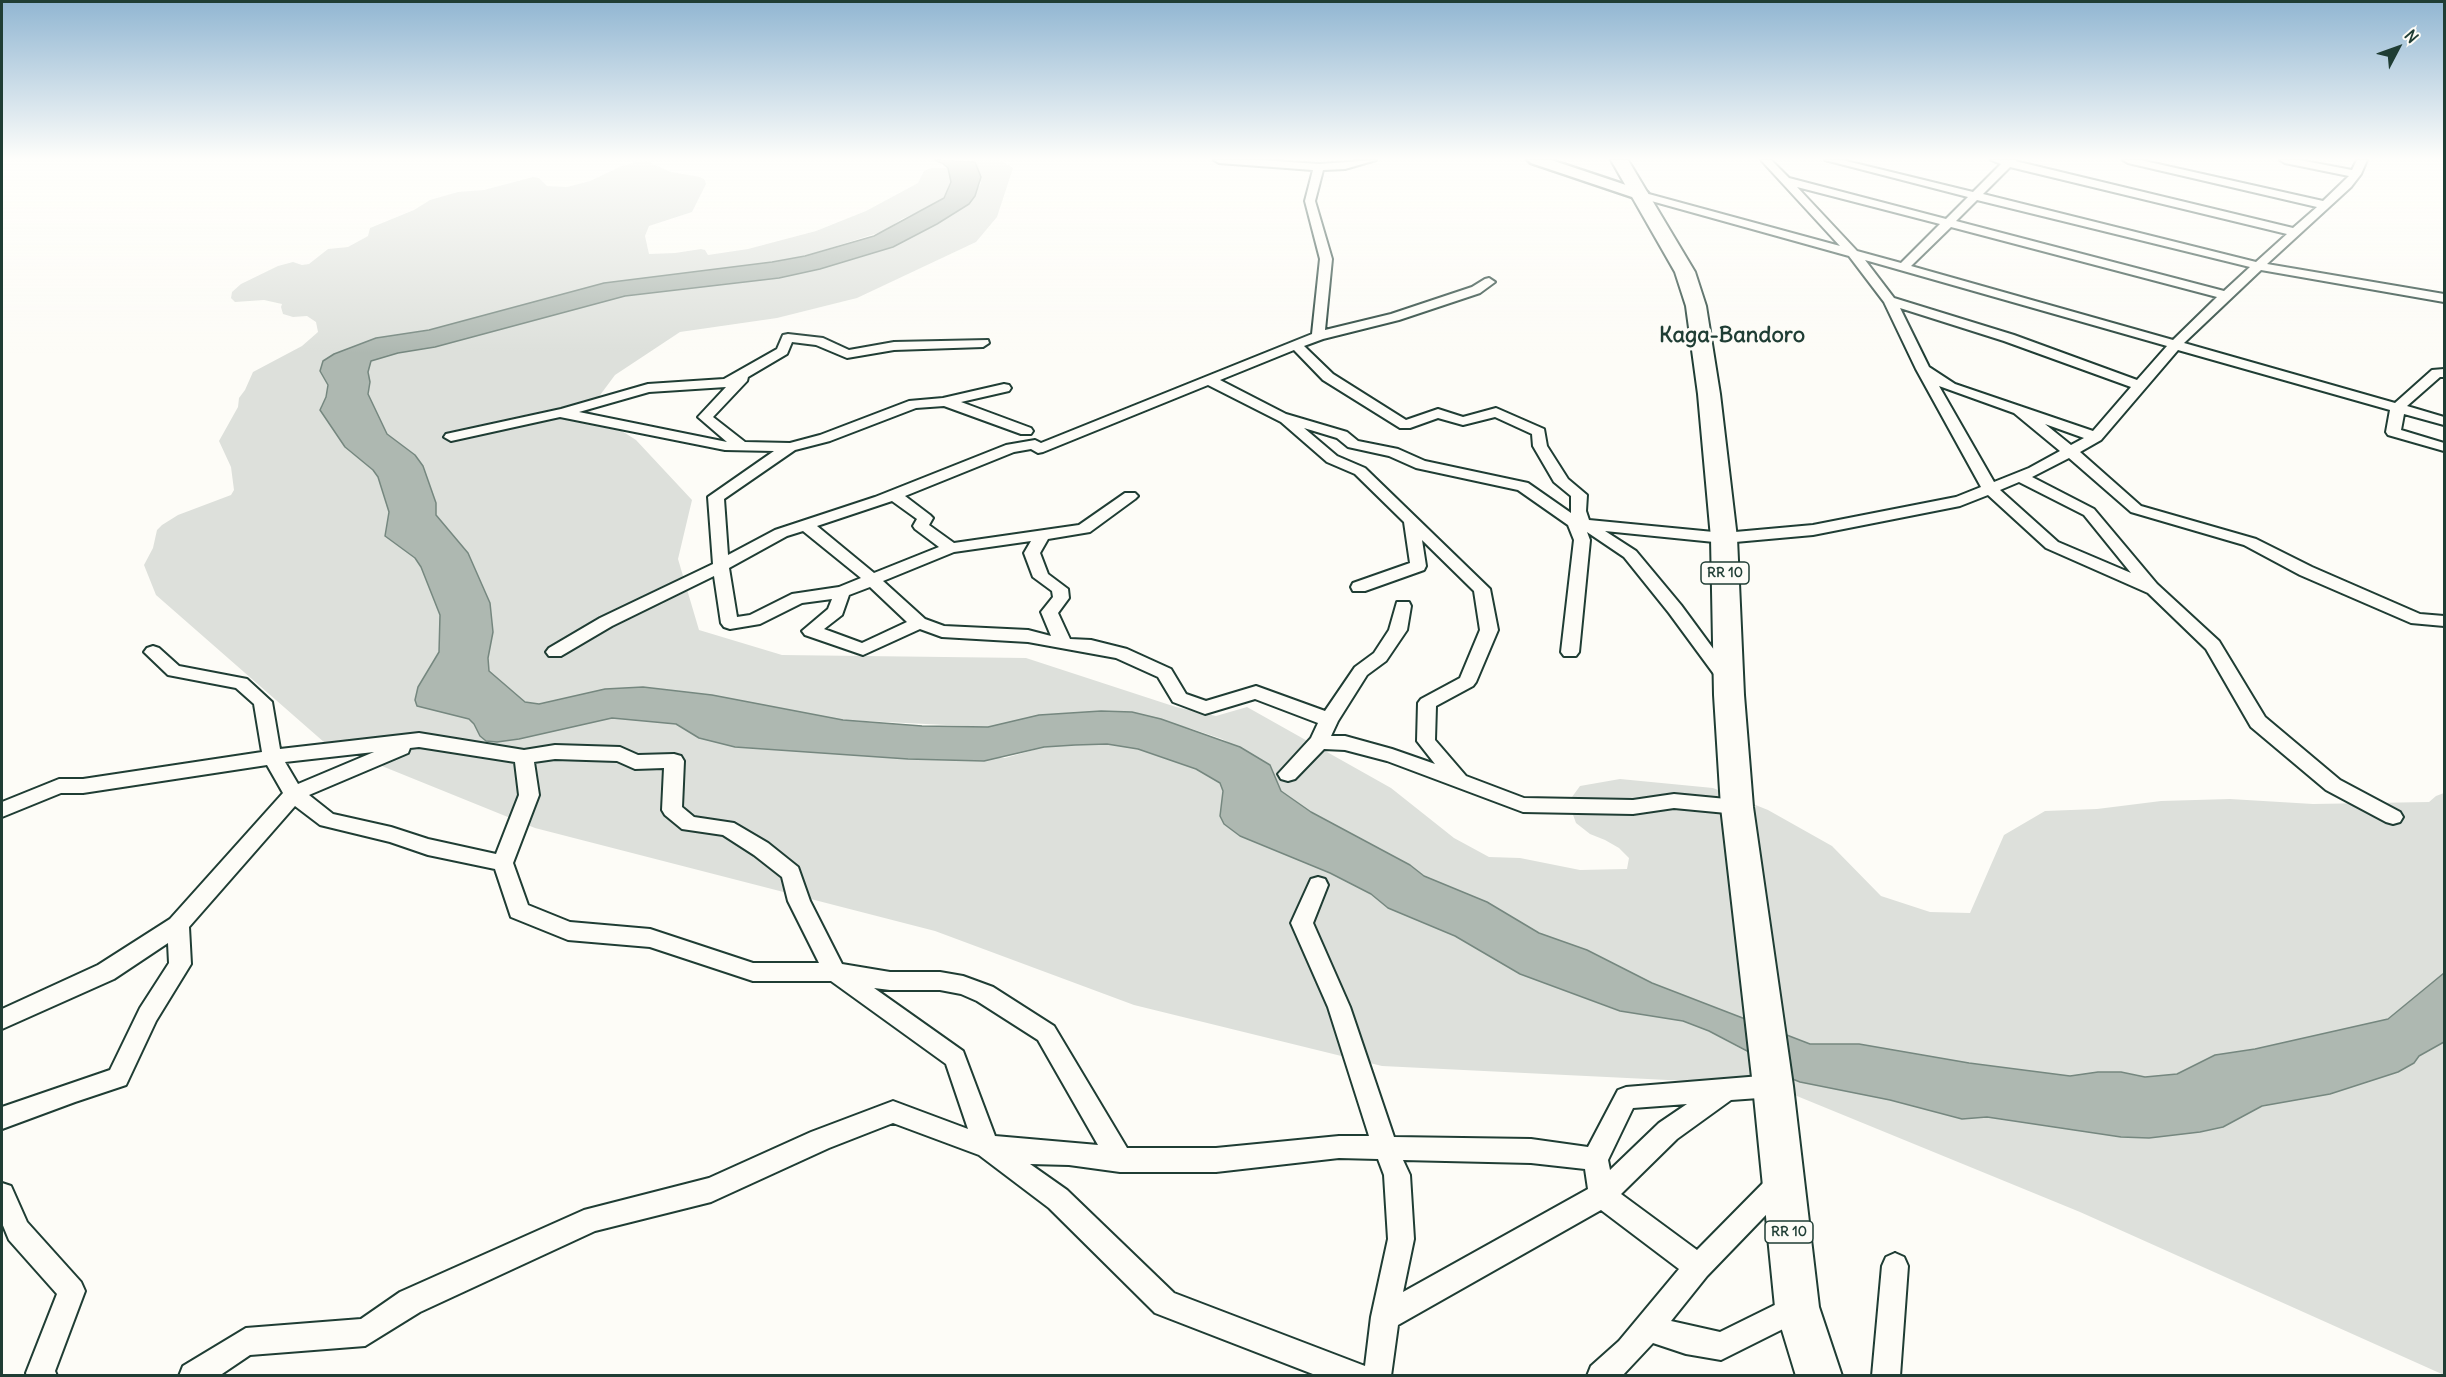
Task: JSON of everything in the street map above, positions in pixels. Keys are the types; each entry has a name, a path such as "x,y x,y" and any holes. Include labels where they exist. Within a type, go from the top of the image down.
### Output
{"main road":[{"name":"RR 10","path":"1658,224 1685,272 1696,306 1709,394 1724,538 1729,682 1737,807 1773,1086 1797,1307 1819,1376"}],"street":[{"path":"1316,224 1326,259 1318,336"},
{"path":"1748,224 2445,421"},
{"path":"1826,224 1853,253 1890,301 1923,369 1990,489 2052,545 2154,589"},
{"path":"1904,267 1947,224"},
{"path":"1953,224 2226,295"},
{"path":"2093,224 2259,266 2445,298"},
{"path":"2263,224 2294,232"},
{"path":"1579,523 1724,538 1813,530 1960,501 2020,477 2096,437 2176,344 2303,224"},
{"path":"555,652 652,598 721,566 781,533 894,495 1011,448 1211,381 1318,336 1395,317 1476,290 1489,282"},
{"path":"1890,301 2009,338 2140,386"},
{"path":"451,437 560,413 648,388 727,383 782,351 788,338 818,341 836,346 847,354 894,346 983,343"},
{"path":"1296,345 1328,377 1405,424 1438,413 1463,421 1496,412 1539,432 1540,446 1562,482 1579,495 1578,511 1582,540 1570,652"},
{"path":"1923,369 1950,387 2096,437"},
{"path":"750,370 705,417 763,465"},
{"path":"2445,373 2437,373 2398,407 2393,432 2445,447"},
{"path":"1211,381 1281,417 1342,435 1353,444 1393,452 1421,465 1523,486 1630,554 1675,609 1729,682"},
{"path":"560,413 725,446 789,447 825,438 914,404 943,402 1004,388"},
{"path":"943,402 971,409 1033,441"},
{"path":"2018,410 2070,451 2136,509 2250,542 2306,571 2417,619 2445,621"},
{"path":"1281,417 1332,459 1360,471 1482,590 1490,630 1467,682 1427,703 1426,741 1459,781"},
{"path":"789,447 716,497 721,566 730,623 754,620 798,598 842,591 951,548 1084,529 1130,496"},
{"path":"2020,477 2089,512 2154,589 2214,645 2258,722 2333,785 2393,817"},
{"path":"894,495 925,518 921,526 951,548"},
{"path":"1359,587 1418,566 1412,522"},
{"path":"807,526 871,579 919,623 942,631 1028,636 1064,644 1111,650 1165,673 1179,698 1205,708 1256,692 1329,720"},
{"path":"1043,534 1032,553 1041,577 1060,589 1061,598 1049,612 1064,644"},
{"path":"842,591 836,611 812,632 863,649 919,623"},
{"path":"1288,774 1319,742 1329,720 1361,671 1380,657 1398,630 1403,606"},
{"path":"153,652 174,671 241,683 263,702 272,757 294,794 327,820 428,847 503,863"},
{"path":"2,1019 106,972 178,926 294,794 419,740"},
{"path":"2,810 59,786 83,786 272,757 419,740 525,756 555,752 620,754 635,762 674,760 672,810 689,824 727,828 762,849 791,873 799,901 835,972 955,1058 987,1147 1058,1200 1165,1303 1356,1376"},
{"path":"1319,742 1355,746 1392,756 1523,805 1633,807 1674,801 1737,807"},
{"path":"525,756 529,795 503,863 519,911 568,931 650,938 753,972 835,972 890,981 940,981 963,984 985,994 1046,1033 1120,1160"},
{"path":"1318,885 1302,923 1339,1007 1385,1148 1397,1175 1401,1239 1385,1317 1377,1376"},
{"path":"2,1118 74,1091 118,1078 148,1015 180,964 178,926"},
{"path":"1698,1267 1602,1195 1595,1159 1626,1098 1773,1086"},
{"path":"1385,1317 1602,1195 1668,1131 1725,1091"},
{"path":"193,1376 246,1342 366,1332 410,1302 593,1219 711,1190 820,1140 893,1112 987,1147 1030,1152 1069,1153 1120,1160 1216,1160 1338,1146 1531,1151 1595,1159"},
{"path":"1600,1376 1629,1352 1698,1267 1783,1179"},
{"path":"2,1195 18,1231 72,1291 40,1374 43,1376"},
{"path":"1886,1376 1895,1266"},
{"path":"1648,1328 1686,1340 1721,1346 1797,1307"}],"shaded area":[{"path":"379,224 654,224 649,226 645,236 649,254 701,249 705,250 708,255 748,249 833,224 894,224 884,231 805,256 739,268 604,283 429,330 376,338 334,354 323,361 320,371 328,384 326,397 321,406 349,451 373,470 378,477 389,512 385,536 415,558 421,567 440,615 439,652 418,687 417,706 469,719 486,741 519,739 612,718 676,724 699,738 735,747 867,755 1005,758 1044,747 1107,744 1138,749 1196,769 1220,783 1223,791 1220,816 1225,824 1240,836 1330,873 1371,894 1388,908 1455,936 1520,974 1619,1011 1683,1021 1709,1031 1800,1082 1890,1100 1962,1119 1987,1117 2121,1137 2149,1138 2200,1132 2223,1127 2262,1106 2330,1094 2398,1072 2414,1063 2418,1056 2444,1042 2444,1375 2080,1212 1770,1085 1382,1066 1134,1005 935,931 535,828 325,743 156,595 144,565 153,548 157,530 162,525 178,515 231,495 234,490 231,467 219,441 238,407 239,398 253,372 302,346 318,332 316,322 307,316 293,317 283,314 282,304 264,300 235,302 231,298 232,292 241,284 278,266 293,262 302,265 309,264 328,249 348,247 368,236 370,228"},
{"path":"896,224 937,224 893,247 820,269 779,278 625,296 435,347 398,353 371,361 368,372 370,382 368,394 387,434 415,455 423,466 436,503 436,515 468,553 490,603 493,632 488,658 489,671 525,702 539,704 605,689 643,687 712,695 843,720 922,726 988,727 1039,715 1101,711 1132,712 1161,719 1240,747 1270,765 1281,791 1311,812 1410,865 1424,876 1487,902 1539,933 1587,950 1652,983 1810,1044 1859,1044 1969,1063 2070,1076 2098,1072 2121,1072 2145,1077 2177,1074 2215,1055 2255,1049 2388,1019 2444,973 2444,1042 2419,1056 2414,1063 2398,1072 2330,1094 2262,1106 2223,1127 2200,1132 2149,1138 2121,1137 1987,1117 1962,1119 1890,1100 1800,1082 1785,1076 1747,1051 1709,1031 1683,1021 1620,1011 1520,974 1455,936 1388,908 1371,894 1330,873 1240,836 1224,824 1220,816 1223,791 1220,783 1196,769 1138,749 1107,744 1075,745 1044,747 984,761 908,759 735,747 699,738 676,724 612,718 497,742 486,741 469,719 417,706 415,700 418,687 439,652 440,615 421,567 415,558 385,536 389,512 378,477 373,470 345,447 320,410 328,385 320,371 323,361 334,354 376,338 429,330 604,283 772,262 805,256 874,236"},
{"path":"936,224 991,224 976,242 857,298 777,318 680,332 615,375 589,410 636,440 692,500 678,559 699,630 782,655 1026,658 1176,707 1216,716 1247,707 1391,788 1454,838 1489,857 1520,858 1580,870 1627,869 1629,858 1619,848 1590,834 1576,823 1572,812 1572,797 1580,786 1620,779 1713,788 1768,810 1832,846 1881,896 1930,912 1970,913 2004,835 2045,811 2097,809 2161,801 2230,799 2313,804 2429,802 2444,793 2444,973 2388,1019 2255,1049 2215,1055 2177,1074 2145,1077 2121,1072 2098,1072 2070,1076 1969,1063 1859,1044 1810,1044 1652,983 1587,950 1539,933 1487,902 1424,876 1410,865 1311,812 1281,791 1270,765 1222,739 1132,712 1039,715 988,727 843,720 712,695 643,687 605,689 540,704 525,702 489,671 488,658 493,632 490,603 468,553 436,515 436,503 423,466 415,455 387,434 368,394 370,382 368,372 371,361 398,353 435,347 625,296 779,278 820,269 877,252"}],"district":[{"name":"Kaga-Bandoro","path":"1732,336"}]}
